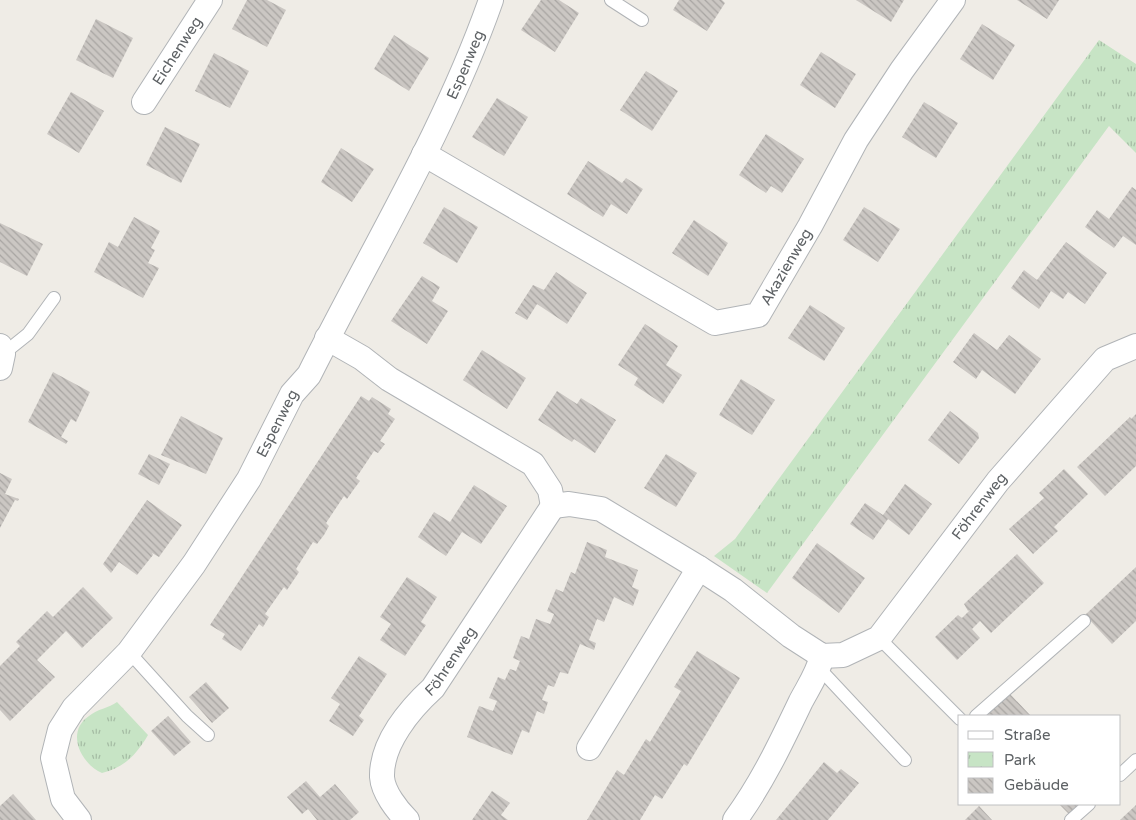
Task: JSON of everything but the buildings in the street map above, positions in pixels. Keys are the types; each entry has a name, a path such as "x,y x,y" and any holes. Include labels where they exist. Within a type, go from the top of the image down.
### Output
{"street":[{"name":"Eichenweg","path":"144,102 210,0"},
{"name":"Espenweg","path":"79,820 63,799 53,758 60,730 74,708 129,652 194,564 249,479 292,394 309,375 424,154 473,52 491,0"},
{"name":"Akazienweg","path":"424,154 715,323 758,315 810,226 856,140 902,70 953,0"},
{"path":"327,338 362,358 389,378 533,464 550,490 553,506 569,504 601,509 734,590 821,662 786,735 752,796 735,820"},
{"name":"Föhrenweg","path":"821,662 843,655 879,638 998,481 1106,359 1136,346"},
{"name":"Föhrenweg","path":"407,820 389,795 382,778 389,744 417,703 434,688 553,506"},
{"path":"589,748 700,568"}],"lane":[{"path":"611,0 642,20"},
{"path":"1,356 28,334 54,298"},
{"path":"977,715 1084,621"},
{"path":"879,638 958,717"},
{"path":"129,652 187,716 208,735"},
{"path":"821,662 905,760"},
{"path":"1121,774 1136,760"},
{"path":"1072,820 1088,805"}],"green space":[{"path":"1099,40 1136,64 1136,153 1109,126 767,593 714,556 735,539"},
{"path":"117,702 148,735 139,748 123,764 102,773 94,769 82,755 77,739 78,730 82,723 92,714"}]}
